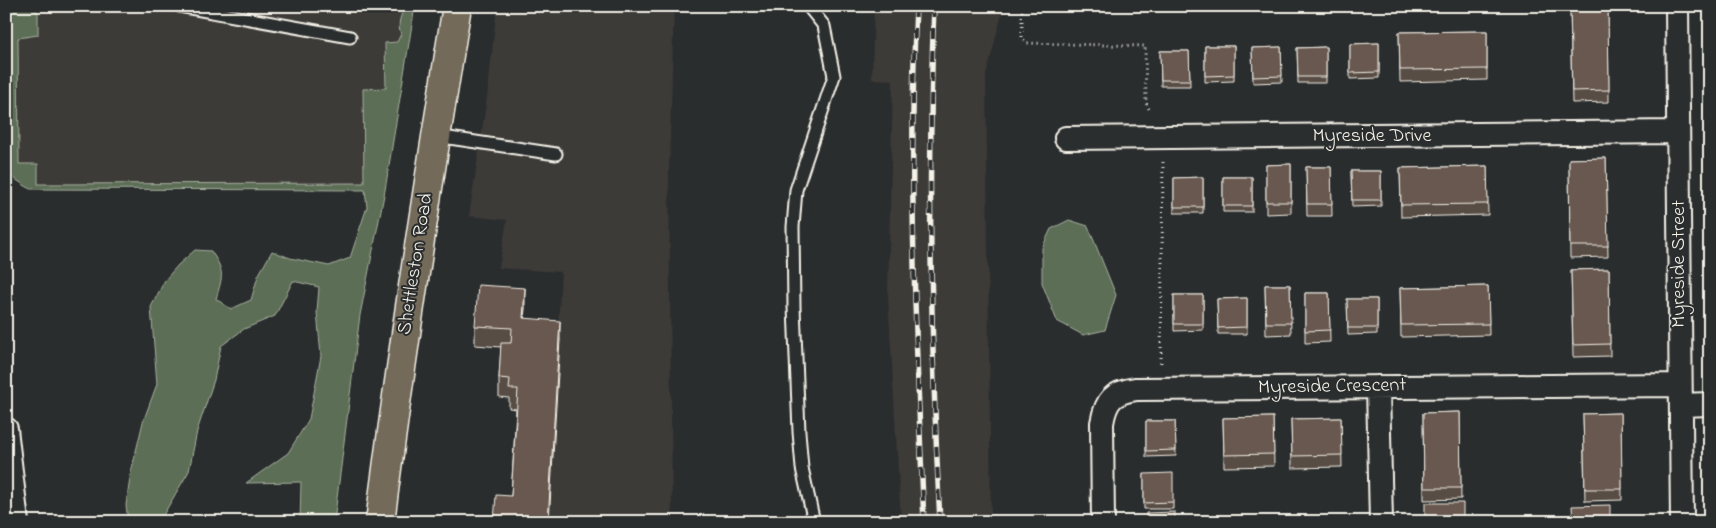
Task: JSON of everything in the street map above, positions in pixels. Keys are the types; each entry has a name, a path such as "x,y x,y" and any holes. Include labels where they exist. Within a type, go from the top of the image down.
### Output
{"main road":[{"name":"Shettleston Road","path":"380,522 397,388 457,6"}],"street":[{"name":"Myreside Street","path":"1677,6 1682,522"},
{"name":"Myreside Drive","path":"1066,138 1678,132"},
{"name":"Myreside Crescent","path":"1103,522 1102,423 1108,403 1115,395 1125,390 1378,387 1681,395 1710,404"},
{"path":"1378,387 1381,522"},
{"path":"6,429 16,522"}],"lane":[{"path":"179,6 350,37"},
{"path":"808,6 824,26 834,76 796,190 793,227 799,432 802,468 814,522"},
{"path":"436,136 556,154"}],"path":[{"path":"1022,6 1022,38 1026,43 1145,46 1146,104 1163,138 1161,389"}],"shaded area":[{"path":"6,6 415,6 385,190 30,189 6,173"},
{"path":"497,6 674,6 669,171 672,522 548,522 561,272 499,268 507,220 469,216 487,98"},
{"path":"874,6 1004,6 986,75 991,522 901,522 888,295 893,80 872,79"}],"green space":[{"path":"6,6 33,6 38,13 38,35 18,38 19,164 38,164 38,184 364,183 363,89 386,88 385,43 397,42 401,34 399,24 402,13 406,6 415,6 385,190 360,315 334,522 300,522 301,482 246,483 288,453 309,419 321,356 317,312 319,287 293,281 275,316 244,329 221,346 214,380 197,431 189,471 162,517 156,522 128,522 126,505 131,472 143,422 157,384 151,307 165,280 195,250 211,251 221,269 221,279 216,299 231,309 251,300 258,276 272,251 290,258 329,266 350,258 367,207 365,190 30,189 6,173"},
{"path":"1069,220 1088,226 1116,295 1105,330 1083,335 1057,321 1042,283 1042,248 1051,229"}],"building":[{"path":"1570,6 1608,6 1609,90 1572,91"},
{"path":"1487,31 1487,69 1400,70 1399,32"},
{"path":"1379,43 1379,72 1350,73 1350,44"},
{"path":"1205,46 1234,46 1234,75 1205,76"},
{"path":"1281,47 1282,76 1253,77 1252,48"},
{"path":"1326,47 1326,77 1298,77 1297,48"},
{"path":"1160,51 1189,51 1190,80 1161,80"},
{"path":"1606,158 1608,246 1570,246 1569,159"},
{"path":"1291,164 1291,202 1266,202 1266,165"},
{"path":"1487,166 1488,204 1401,205 1400,168"},
{"path":"1306,167 1331,167 1332,204 1307,204"},
{"path":"1351,171 1381,171 1381,200 1352,200"},
{"path":"1203,177 1203,207 1174,207 1174,178"},
{"path":"1223,177 1252,177 1252,206 1223,206"},
{"path":"1609,269 1610,344 1573,345 1571,270"},
{"path":"478,285 525,288 523,318 560,321 548,522 494,522 496,495 511,496 518,389 509,389 510,379 499,378 501,343 511,343 512,328 475,326"},
{"path":"1265,285 1290,285 1291,323 1266,323"},
{"path":"1488,286 1489,324 1401,325 1400,288"},
{"path":"1305,293 1329,293 1330,330 1305,331"},
{"path":"1174,295 1203,295 1203,324 1174,324"},
{"path":"1247,298 1247,327 1218,328 1217,299"},
{"path":"1347,299 1377,299 1377,328 1348,328"},
{"path":"1460,412 1461,488 1424,488 1423,413"},
{"path":"1621,413 1622,489 1585,489 1583,414"},
{"path":"1273,417 1274,454 1224,455 1223,418"},
{"path":"1341,418 1342,455 1292,456 1291,419"},
{"path":"1146,421 1175,421 1176,450 1146,451"},
{"path":"1173,473 1173,502 1144,503 1144,474"},
{"path":"1425,503 1463,503 1463,522 1425,522"},
{"path":"1610,505 1610,522 1573,522 1572,506"},
{"path":"1175,512 1175,522 1146,522 1146,513"},
{"path":"487,516 488,522 431,522"}],"railway":[{"path":"916,6 913,200 924,522"},
{"path":"934,6 930,200 934,393 940,522"}]}
